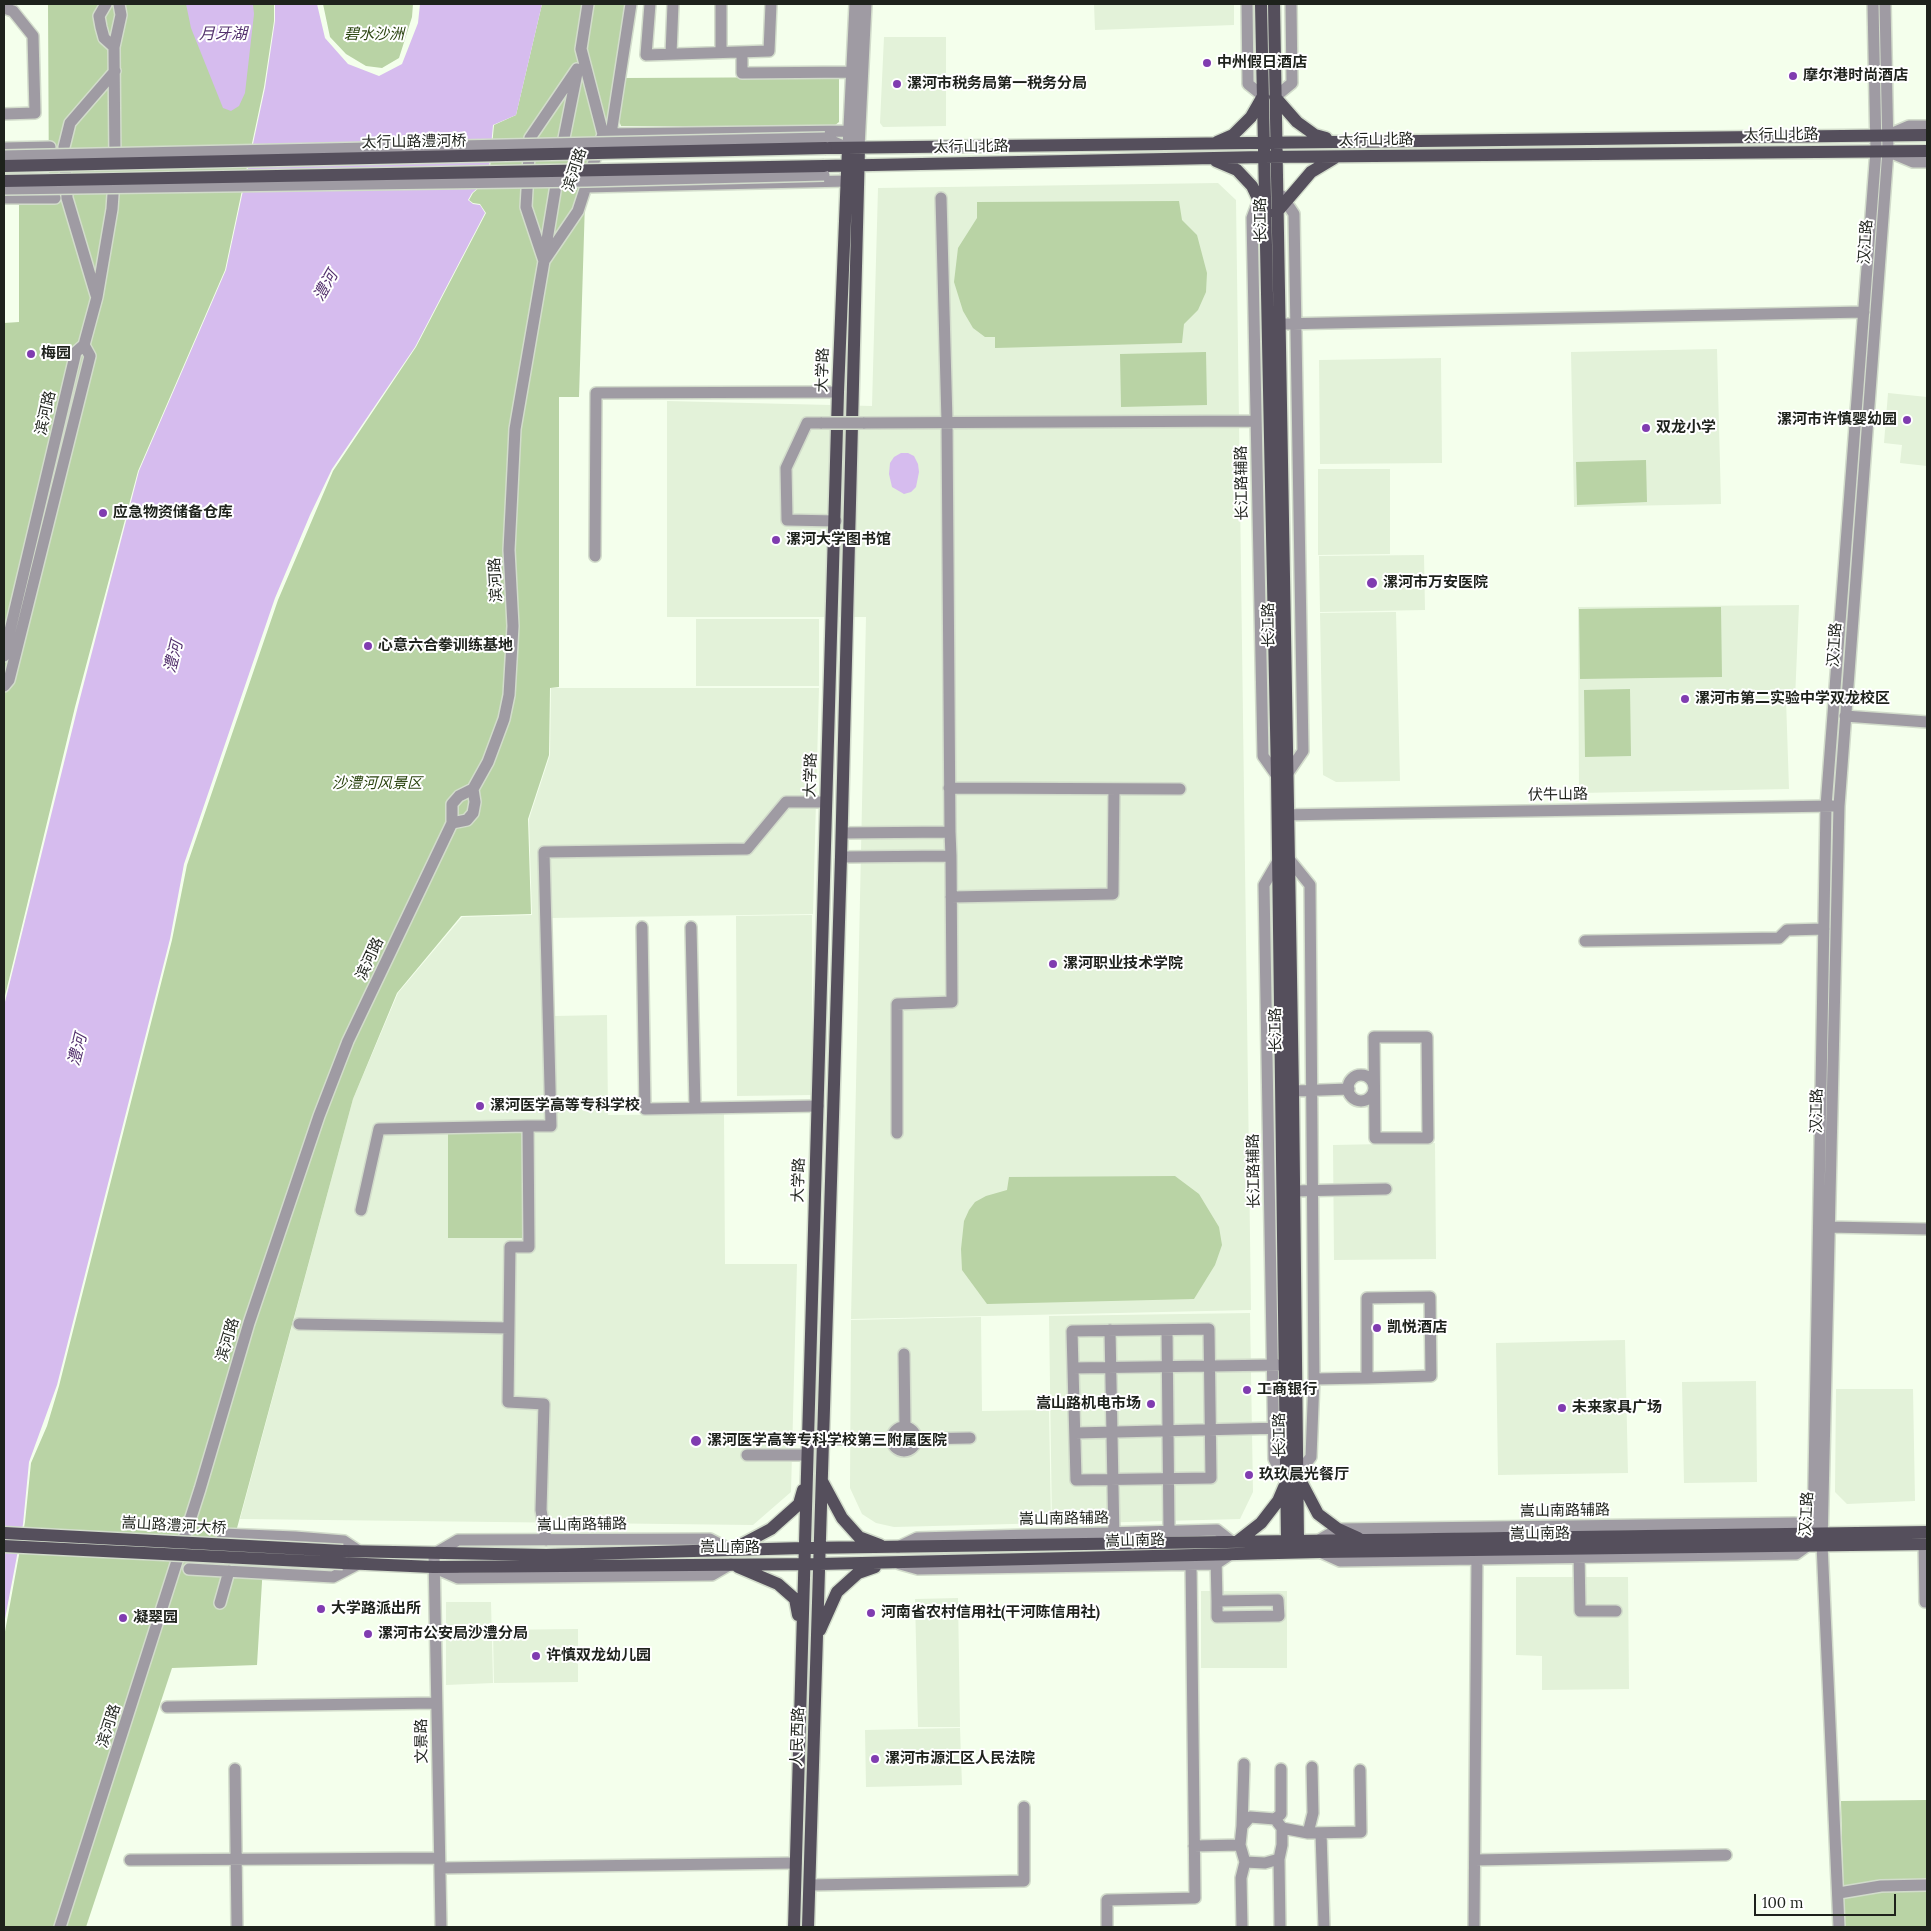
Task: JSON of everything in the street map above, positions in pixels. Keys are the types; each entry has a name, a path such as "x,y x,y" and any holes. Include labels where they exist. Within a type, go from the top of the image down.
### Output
{"main road":[{"name":"长江路","path":"1261,4 1269,96"},
{"name":"长江路","path":"1274,4 1269,96 1269,157 1266,192 1270,213 1280,324 1284,1365 1297,1474 1292,1553"},
{"path":"1212,144 1233,134 1269,96 1296,122 1315,135 1338,141"},
{"name":"太行山北路","path":"826,143 854,148 1927,135"},
{"name":"太行山路澧河桥","path":"4,166 115,159 826,143"},
{"name":"大学路","path":"820,1548 842,833 852,165 854,148"},
{"name":"太行山北路","path":"824,170 852,165 1269,157 1927,151"},
{"path":"1212,159 1237,170 1252,186 1266,192 1270,213 1287,201 1310,172 1337,157"},
{"name":"大学路","path":"804,1548 836,521 838,392 846,181 852,165"},
{"path":"4,181 114,184 824,170"},
{"name":"长江路","path":"1270,213 1282,774"},
{"name":"长江路","path":"1283,860 1293,1091 1293,1191 1279,1428 1292,1540"},
{"path":"811,1312 827,1313"},
{"path":"1297,1474 1318,1514 1338,1529 1363,1540"},
{"path":"732,1550 770,1529 799,1504 807,1478"},
{"path":"821,1479 842,1518 860,1537 891,1548"},
{"path":"1234,1541 1261,1523 1278,1501 1286,1482"},
{"name":"嵩山路澧河大桥","path":"4,1533 343,1557"},
{"name":"嵩山南路","path":"359,1558 434,1554 546,1555 804,1548 891,1548 1114,1538 1234,1541 1292,1540 1320,1546 1477,1550 1816,1539 1926,1540"},
{"name":"嵩山南路","path":"343,1557 433,1567 1216,1559 1231,1554 1292,1553 1320,1546 1363,1540 1447,1540 1477,1550"},
{"name":"嵩山路澧河大桥","path":"4,1546 343,1557"},
{"name":"人民西路","path":"794,1927 804,1548"},
{"name":"人民西路","path":"808,1927 820,1548"},
{"path":"817,1637 837,1592 858,1573 891,1563"},
{"path":"731,1564 778,1584 795,1599 802,1633"}],"street":[{"path":"106,4 99,16 100,27 104,38 114,47"},
{"path":"115,159 114,47 121,15 119,4"},
{"name":"滨河路","path":"60,1927 200,1489 249,1323 318,1116 348,1041 452,823 452,804 460,796 473,789 488,762 504,719 508,695 513,626 509,550 515,430 544,261 578,211 586,184 607,134 581,49 588,4"},
{"path":"631,4 607,134 849,131"},
{"path":"650,4 646,55 769,51 771,4"},
{"path":"671,54 673,4"},
{"path":"721,4 721,52"},
{"name":"大学路","path":"854,148 849,131 855,4"},
{"name":"大学路","path":"854,148 866,4"},
{"path":"1248,4 1248,84 1269,96 1292,83 1291,4"},
{"name":"汉江路","path":"1873,4 1882,135"},
{"name":"汉江路","path":"1816,1539 1829,1227 1839,806 1882,151 1884,4"},
{"path":"4,8 13,12 33,36 34,114 4,114"},
{"path":"562,150 581,49"},
{"path":"742,52 742,73 852,72"},
{"path":"544,261 526,207 530,138 577,69"},
{"path":"96,297 67,198 64,147 70,123 115,71"},
{"path":"1882,135 1909,126 1927,126"},
{"path":"4,148 50,148"},
{"path":"1882,151 1913,162 1927,162"},
{"name":"汉江路","path":"1816,1539 1826,806 1864,312 1882,151"},
{"name":"太行山路澧河桥","path":"4,156 115,159"},
{"path":"586,184 824,170"},
{"path":"544,261 557,176 586,184 846,181"},
{"path":"4,190 114,184"},
{"name":"滨河路","path":"4,656 22,601 50,486 76,352 84,345 96,297 112,209 114,184"},
{"path":"1266,192 1287,201 1294,214 1303,751 1282,774"},
{"name":"长江路辅路","path":"1266,192 1252,218 1263,756 1282,774"},
{"path":"4,198 55,198"},
{"path":"897,1133 897,1004 952,1002 947,422 941,198"},
{"path":"1280,324 1864,312"},
{"path":"595,556 596,393 838,392"},
{"path":"836,521 786,520 786,468 807,423 1256,421"},
{"path":"4,686 9,680 22,601"},
{"path":"1845,716 1927,722"},
{"path":"949,788 1180,789"},
{"path":"452,823 467,820 474,813 473,789"},
{"path":"951,897 1113,894 1114,789"},
{"path":"361,1210 378,1129 551,1126 544,852 747,850 786,802 826,802"},
{"name":"伏牛山路","path":"1282,815 1839,806"},
{"path":"842,833 950,832"},
{"path":"841,858 951,856"},
{"path":"1283,860 1310,885 1314,1379 1310,1457 1297,1474"},
{"path":"642,927 645,1109 818,1106"},
{"path":"691,927 695,1107"},
{"path":"1585,941 1779,938 1787,930 1824,929"},
{"path":"1375,1087 1370,1098 1362,1101 1352,1097 1349,1089 1351,1081 1358,1076 1367,1077 1375,1087 1376,1138 1428,1138 1427,1037 1374,1037 1375,1087"},
{"path":"1293,1091 1349,1089"},
{"path":"528,1126 528,1247 510,1247 508,1402 544,1404 541,1510 546,1540"},
{"path":"1293,1191 1386,1189"},
{"path":"1829,1227 1927,1229"},
{"path":"1314,1379 1367,1378 1431,1376 1430,1297 1367,1298 1367,1378"},
{"path":"299,1324 509,1328"},
{"path":"1209,1329 1211,1478 1076,1480 1072,1331 1168,1330 1209,1329"},
{"path":"1110,1330 1114,1538"},
{"path":"1168,1330 1169,1531"},
{"path":"904,1354 905,1427"},
{"path":"1073,1368 1314,1364"},
{"path":"905,1427 913,1432 916,1439 913,1446 902,1451 895,1447 892,1439 896,1430 905,1427"},
{"path":"1075,1434 1279,1428"},
{"path":"916,1439 970,1438"},
{"path":"823,1439 892,1439"},
{"path":"747,1455 807,1455"},
{"name":"嵩山南路辅路","path":"1320,1546 1338,1529 1795,1523 1816,1539"},
{"path":"1435,1528 1447,1540"},
{"name":"嵩山南路辅路","path":"1114,1538 1169,1531 1216,1530 1234,1541"},
{"path":"189,1569 333,1577 359,1558 344,1542 295,1537 222,1534"},
{"name":"嵩山南路辅路","path":"434,1554 458,1540 710,1539 732,1550"},
{"path":"1474,1927 1477,1550 1579,1548 1796,1554 1816,1539"},
{"path":"1816,1539 1839,1893 1839,1927"},
{"path":"1926,1540 1925,1602 1927,1602"},
{"path":"1579,1548 1580,1611 1616,1611"},
{"name":"文景路","path":"434,1554 441,1927"},
{"path":"891,1563 918,1569 1191,1564 1216,1559 1217,1617 1279,1616 1278,1600 1217,1601"},
{"path":"1108,1927 1107,1900 1195,1898 1191,1564"},
{"path":"220,1603 229,1571"},
{"path":"167,1707 436,1703"},
{"path":"1242,1927 1241,1878 1245,1862 1240,1845 1244,1764"},
{"path":"1308,1833 1313,1813 1312,1768"},
{"path":"234,1769 234,1860 237,1927"},
{"path":"1280,1927 1279,1859 1282,1845 1279,1824 1281,1814 1281,1769"},
{"path":"1242,1826 1250,1817 1308,1833 1361,1832 1360,1770"},
{"path":"810,1885 1024,1881 1024,1807"},
{"path":"1321,1833 1324,1927"},
{"path":"1194,1846 1240,1845"},
{"path":"1474,1860 1726,1855"},
{"path":"1245,1862 1265,1863 1279,1859"},
{"path":"130,1860 439,1863 796,1863"},
{"path":"1839,1893 1881,1886 1927,1885"}],"shaded area":[{"path":"1094,4 1234,4 1234,25 1095,30"},
{"path":"884,37 946,37 946,126 883,127 880,123"},
{"name":"漯河职业技术学院","path":"1218,183 1236,200 1251,1310 851,1319 866,617 667,617 667,401 872,406 878,188"},
{"name":"双龙小学","path":"1717,349 1721,504 1574,507 1571,352"},
{"path":"1441,358 1442,463 1320,464 1319,360"},
{"name":"漯河市许慎婴幼园","path":"1888,393 1927,397 1927,466 1900,463 1902,445 1884,443"},
{"path":"1318,469 1390,469 1390,554 1318,555"},
{"name":"漯河市万安医院","path":"1424,555 1425,610 1320,612 1319,556"},
{"name":"漯河市第二实验中学双龙校区","path":"1799,605 1795,699 1786,699 1789,789 1579,793 1578,607"},
{"path":"1396,612 1400,781 1336,782 1323,775 1320,613"},
{"path":"696,619 819,619 819,686 696,686"},
{"name":"漯河医学高等专科学校","path":"551,688 819,688 813,914 551,918 554,1016 607,1015 608,1115 724,1114 725,1264 797,1264 791,1492 753,1525 240,1519 353,1099 398,993 462,917 532,915 529,819 550,755"},
{"path":"812,915 812,1095 737,1096 736,916"},
{"path":"1435,1143 1436,1259 1334,1260 1333,1145"},
{"name":"嵩山路机电市场","path":"1250,1313 1253,1492 1240,1519 1052,1524 1049,1316"},
{"path":"981,1317 982,1411 1049,1410 1051,1523 894,1527 876,1523 862,1514 850,1488 851,1320"},
{"name":"未来家具广场","path":"1625,1340 1628,1473 1498,1475 1496,1343"},
{"path":"1756,1381 1757,1482 1684,1483 1682,1382"},
{"path":"1836,1389 1913,1389 1915,1501 1847,1504 1835,1492"},
{"path":"1516,1577 1628,1577 1629,1689 1542,1690 1542,1656 1516,1655"},
{"path":"1201,1591 1287,1591 1287,1668 1201,1668"},
{"path":"958,1598 960,1727 918,1727 915,1599"},
{"path":"446,1602 491,1602 493,1683 446,1685"},
{"name":"许慎双龙幼儿园","path":"578,1629 578,1682 494,1683 493,1630"},
{"path":"960,1728 962,1785 866,1787 865,1730"}],"green space":[{"path":"48,4 274,4 274,21 264,87 225,270 138,471 75,707 4,1000 4,323 19,322 19,201 49,201"},
{"name":"碧水沙洲","path":"323,4 413,4 412,17 399,58 382,68 366,66 346,54 330,37"},
{"name":"沙澧河风景区","path":"542,4 629,4 610,121 595,139 580,186 585,202 579,397 559,397 559,687 550,688 549,755 528,819 531,914 461,916 397,993 353,1099 227,1565 263,1565 257,1665 172,1668 86,1927 4,1927 4,1637 25,1522 31,1463 47,1426 59,1386 172,940 187,865 278,600 333,471 416,347 486,213 480,204 469,200 473,193 489,179 494,125 516,115"},
{"path":"839,77 839,122 834,126 621,126 618,118 625,78"},
{"path":"1179,201 1182,220 1197,235 1207,273 1206,292 1198,310 1184,324 1182,343 995,348 995,337 985,337 973,328 963,311 954,282 958,248 977,218 977,202"},
{"path":"1206,352 1207,405 1121,407 1120,354"},
{"path":"1646,460 1647,502 1577,505 1576,462"},
{"path":"1721,607 1722,677 1580,679 1579,609"},
{"path":"1630,689 1631,756 1585,757 1584,690"},
{"path":"448,1132 522,1132 522,1238 448,1238"},
{"path":"1175,1176 1199,1194 1219,1227 1222,1245 1215,1265 1194,1299 987,1304 962,1270 961,1249 964,1221 969,1210 975,1202 986,1196 1007,1190 1009,1177"},
{"path":"1927,1800 1927,1927 1844,1927 1841,1801"}],"water":[{"name":"月牙湖","path":"186,4 253,4 254,14 245,93 239,106 231,111 223,108 191,28"},
{"name":"澧河","path":"275,4 317,4 325,38 348,64 379,76 402,64 418,23 420,4 542,4 516,115 493,125 488,179 472,193 468,200 473,204 480,205 485,213 415,347 332,469 310,515 275,598 184,864 170,939 57,1385 29,1462 23,1524 4,1624 4,1006 78,706 139,471 226,270 265,88 275,21"},
{"path":"901,453 908,453 914,456 919,472 916,487 911,492 904,494 892,487 889,474 890,463 894,457"}],"place":[{"name":"中州假日酒店","path":"1207,63"},
{"name":"摩尔港时尚酒店","path":"1793,76"},
{"name":"漯河市税务局第一税务分局","path":"897,84"},
{"name":"梅园","path":"31,354"},
{"name":"漯河市许慎婴幼园","path":"1907,420"},
{"name":"双龙小学","path":"1646,428"},
{"name":"应急物资储备仓库","path":"103,513"},
{"name":"漯河大学图书馆","path":"776,540"},
{"name":"漯河市万安医院","path":"1372,583"},
{"name":"心意六合拳训练基地","path":"368,646"},
{"name":"漯河市第二实验中学双龙校区","path":"1685,699"},
{"name":"漯河职业技术学院","path":"1053,964"},
{"name":"漯河医学高等专科学校","path":"480,1106"},
{"name":"凯悦酒店","path":"1377,1328"},
{"name":"工商银行","path":"1247,1390"},
{"name":"嵩山路机电市场","path":"1151,1404"},
{"name":"未来家具广场","path":"1562,1408"},
{"name":"漯河医学高等专科学校第三附属医院","path":"696,1441"},
{"name":"玖玖晨光餐厅","path":"1249,1475"},
{"name":"大学路派出所","path":"321,1609"},
{"name":"河南省农村信用社(干河陈信用社)","path":"871,1613"},
{"name":"凝翠园","path":"123,1618"},
{"name":"漯河市公安局沙澧分局","path":"368,1634"},
{"name":"许慎双龙幼儿园","path":"536,1656"},
{"name":"漯河市源汇区人民法院","path":"875,1759"}]}
